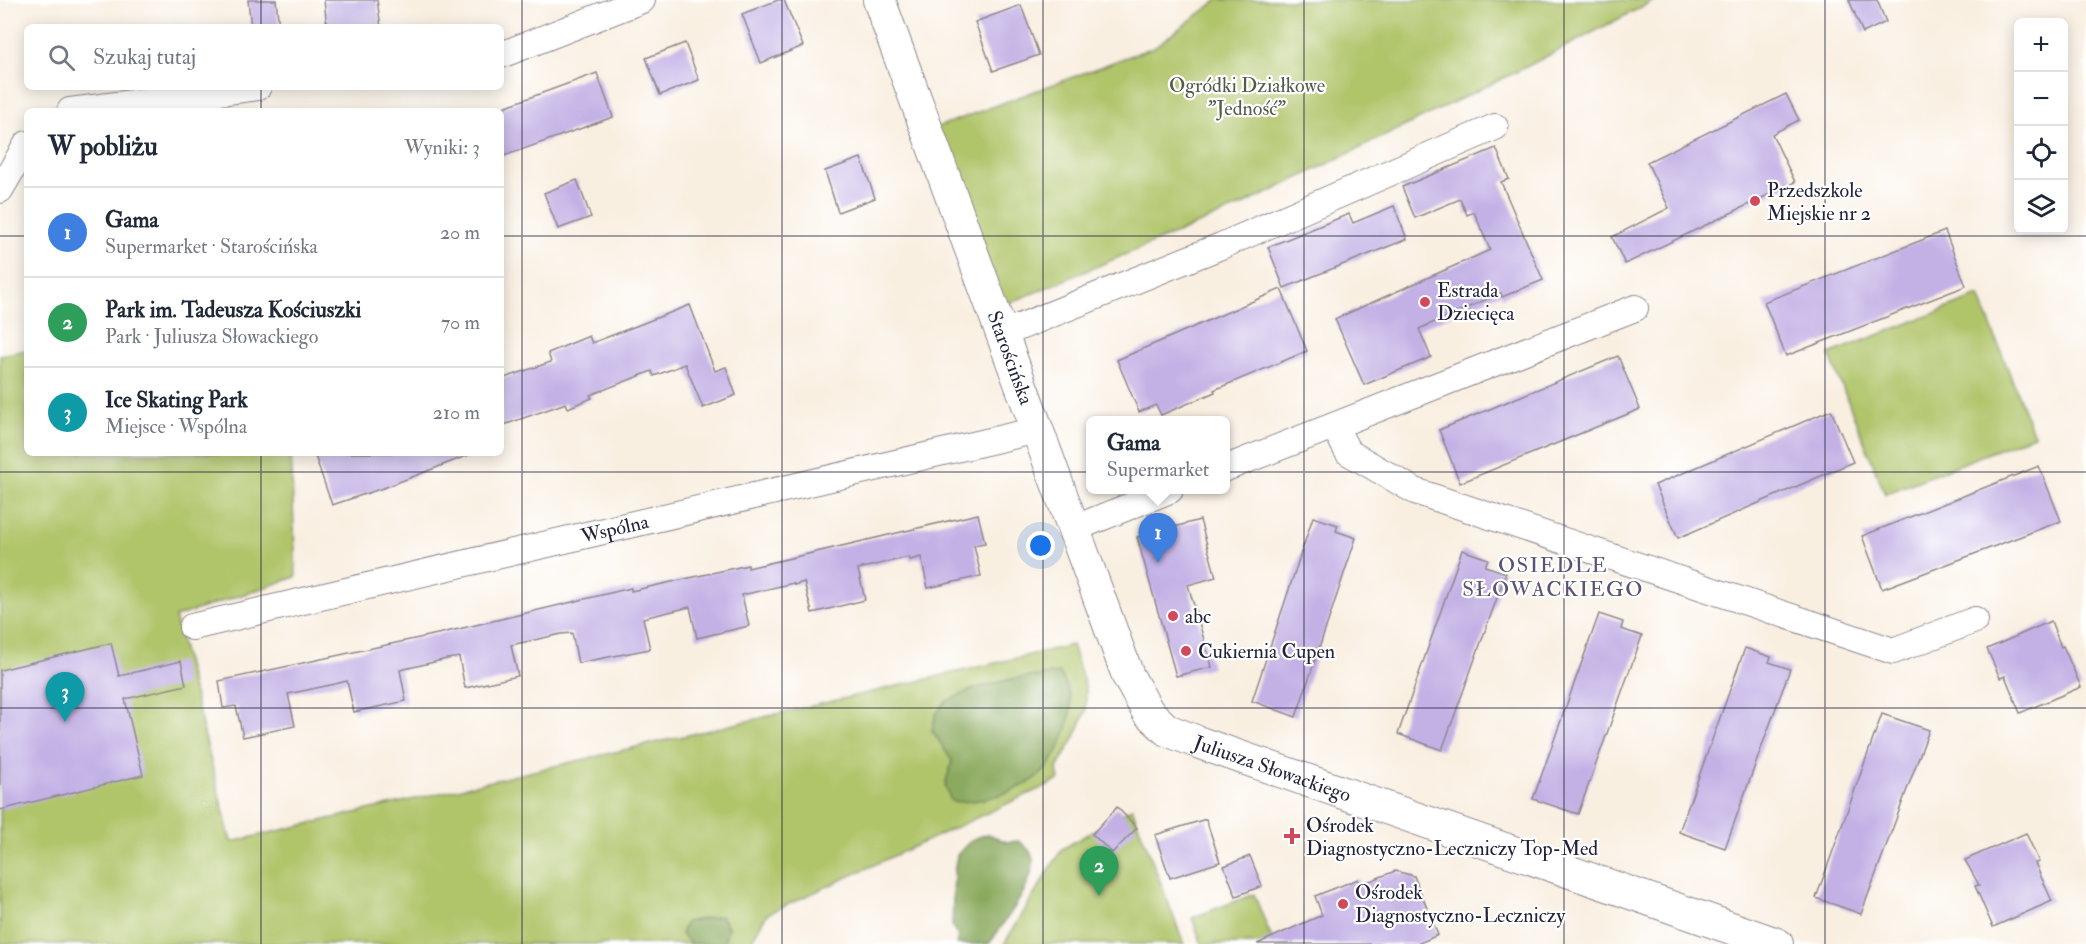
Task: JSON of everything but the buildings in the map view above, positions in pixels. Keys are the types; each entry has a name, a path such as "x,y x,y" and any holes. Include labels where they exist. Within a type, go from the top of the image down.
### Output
{"street":[{"path":"504,54 642,0"},
{"name":"Starościńska","path":"879,0 1128,676 1148,712"},
{"path":"94,108 234,90"},
{"path":"1002,334 1221,246 1495,127"},
{"path":"0,190 24,149"},
{"path":"1230,466 1635,308"},
{"path":"1334,426 1348,452 1415,491 1893,651 1975,620"},
{"name":"Wspólna","path":"192,627 1037,430"},
{"path":"1073,529 1158,494"},
{"name":"Juliusza Słowackiego","path":"1148,712 1167,730 1200,743 1777,944"}],"green space":[{"name":"Ogródki Działkowe \"Jedność\"","path":"1218,0 1655,0 1528,66 1241,206 993,310 927,131 1154,47"},
{"path":"1979,296 2034,435 1885,494 1829,354"},
{"path":"24,351 24,456 291,456 296,577 175,617 231,842 1072,645 1086,689 1086,711 1074,739 1057,768 1059,780 767,914 749,944 0,944 0,355"},
{"path":"1060,673 1068,690 1070,716 1061,743 1047,768 1033,780 1011,791 973,801 951,801 945,785 952,761 932,730 936,714 945,702 973,689 1012,679"},
{"path":"1132,808 1184,944 1004,944 1062,849"},
{"path":"987,834 1007,842 1019,841 1028,849 1033,860 1029,881 1017,904 989,944 957,944 958,936 952,926 957,855 971,840"},
{"path":"1254,894 1274,944 1202,944 1192,918"},
{"path":"721,916 728,927 724,944 691,944 681,934 686,922"}],"place":[{"name":"Przedszkole Miejskie nr 2","path":"1755,201"},
{"name":"Estrada Dziecięca","path":"1425,302"},
{"name":"Gama","path":"1158,563"},
{"name":"abc","path":"1173,616"},
{"name":"Cukiernia Cupen","path":"1186,651"},
{"name":"Ice Skating Park","path":"65,722"},
{"name":"Ośrodek Diagnostyczno-Leczniczy Top-Med","path":"1292,836"},
{"name":"Park im. Tadeusza Kościuszki","path":"1099,896"},
{"name":"Ośrodek Diagnostyczno-Leczniczy","path":"1343,904"}],"district":[{"name":"OSIEDLE SŁOWACKIEGO","path":"1553,577"}]}
